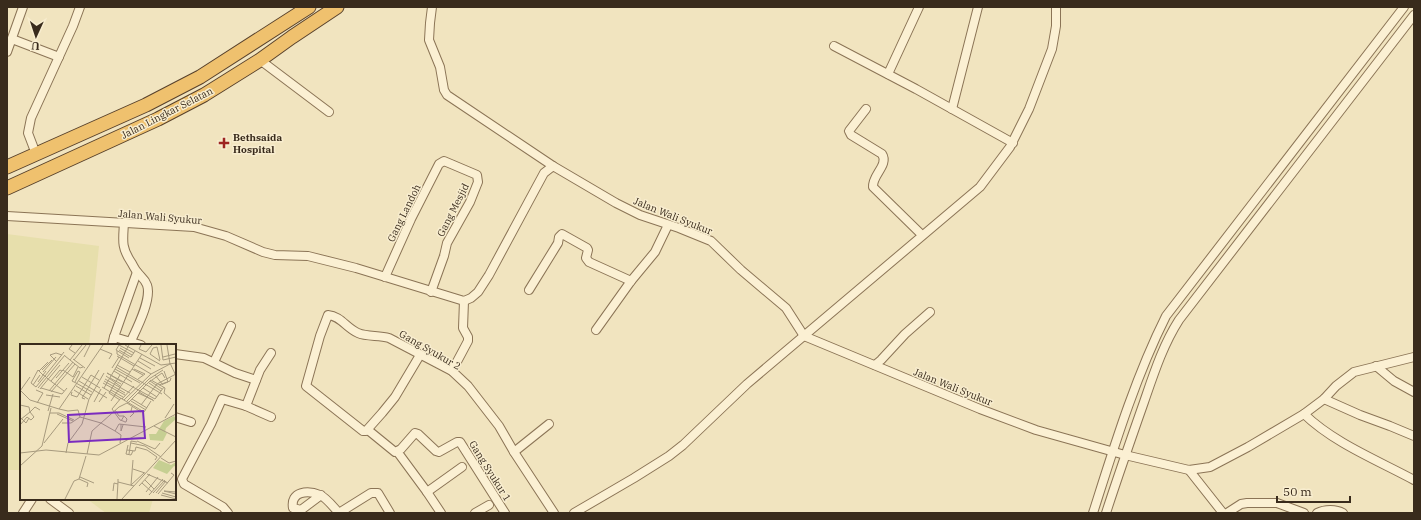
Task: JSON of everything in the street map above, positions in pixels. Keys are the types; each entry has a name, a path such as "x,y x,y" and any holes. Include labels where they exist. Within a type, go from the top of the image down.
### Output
{"highway":[{"name":"Jalan Lingkar Selatan","path":"7,166 146,105 187,84 283,25 309,7"},
{"name":"Jalan Lingkar Selatan","path":"7,188 158,119 204,95 260,60 337,7"},
{"path":"283,25 292,37"}],"street":[{"path":"7,52 23,7"},
{"path":"36,154 28,133 31,118 73,26 80,7"},
{"name":"Jalan Wali Syukur","path":"432,7 430,40 440,67 444,90 447,95 552,166 616,203 640,215 690,232 711,241 741,270 786,308 804,336 851,357 875,365 987,412 1036,430 1113,452 1189,470 1210,467 1248,447 1304,414 1324,399 1336,386 1354,372 1414,357"},
{"path":"888,74 919,7"},
{"path":"952,109 978,7"},
{"path":"574,513 669,456 699,430 747,384 980,187 1002,160 1013,142 1029,109 1052,49 1056,26 1056,7"},
{"path":"1093,513 1151,344 1166,316 1404,7"},
{"path":"1106,513 1160,354 1168,337 1179,320 1414,15"},
{"path":"12,39 59,57"},
{"path":"834,46 1013,142"},
{"path":"260,60 329,112"},
{"path":"866,109 849,131 851,135 882,154 884,157 884,162 872,185 922,235"},
{"name":"Gang Landoh","path":"385,277 411,219 439,164 444,161 476,175 478,182"},
{"path":"452,371 468,341 468,337 463,328 464,301 471,298 478,292 489,275 544,173 552,166"},
{"name":"Gang Mesjid","path":"431,292 448,243 470,202 478,182"},
{"name":"Jalan Wali Syukur","path":"7,216 194,227 226,236 263,252 275,255 308,256 356,268 464,301"},
{"path":"124,223 123,242 125,252 147,285 148,295 132,342"},
{"path":"596,330 631,281 655,252 668,225"},
{"path":"529,290 558,243 558,237 562,234 587,248 586,258 589,262 631,281"},
{"path":"137,272 113,341 132,342 138,344"},
{"path":"875,365 905,334 930,312"},
{"name":"Gang Syukur 2","path":"368,430 363,431 306,386 320,336 329,314 344,321 356,332 386,337 452,371 468,386 499,426 514,452 554,513"},
{"path":"214,362 230,326"},
{"path":"246,406 260,370 271,353"},
{"path":"176,354 204,358 235,373 256,380"},
{"path":"368,430 394,396 420,355"},
{"path":"1376,366 1394,380 1414,392"},
{"path":"228,513 223,507 184,484 182,479 211,424 222,398 246,406 271,417"},
{"path":"1324,399 1414,436"},
{"path":"1304,414 1315,425 1348,446 1414,480"},
{"path":"176,417 191,422"},
{"path":"514,452 549,424"},
{"name":"Gang Syukur 1","path":"368,430 395,452 401,449 415,434 418,434 439,452 457,442 460,442 505,513"},
{"path":"398,454 441,513"},
{"path":"427,492 462,467"},
{"path":"1189,470 1223,513"},
{"path":"321,495 339,513 375,492 378,493 390,513"},
{"path":"23,513 31,500"},
{"path":"51,500 69,513"},
{"path":"1227,513 1241,504 1270,502 1277,503 1304,513"},
{"path":"475,513 489,505"},
{"path":"1317,513 1327,510 1339,511 1343,513"}],"shaded area":[{"path":"7,234 99,246 89,344 20,344 20,470 7,470"},
{"path":"88,500 153,500 149,513 106,513"}],"place":[{"name":"Bethsaida Hospital","path":"224,143"}]}
